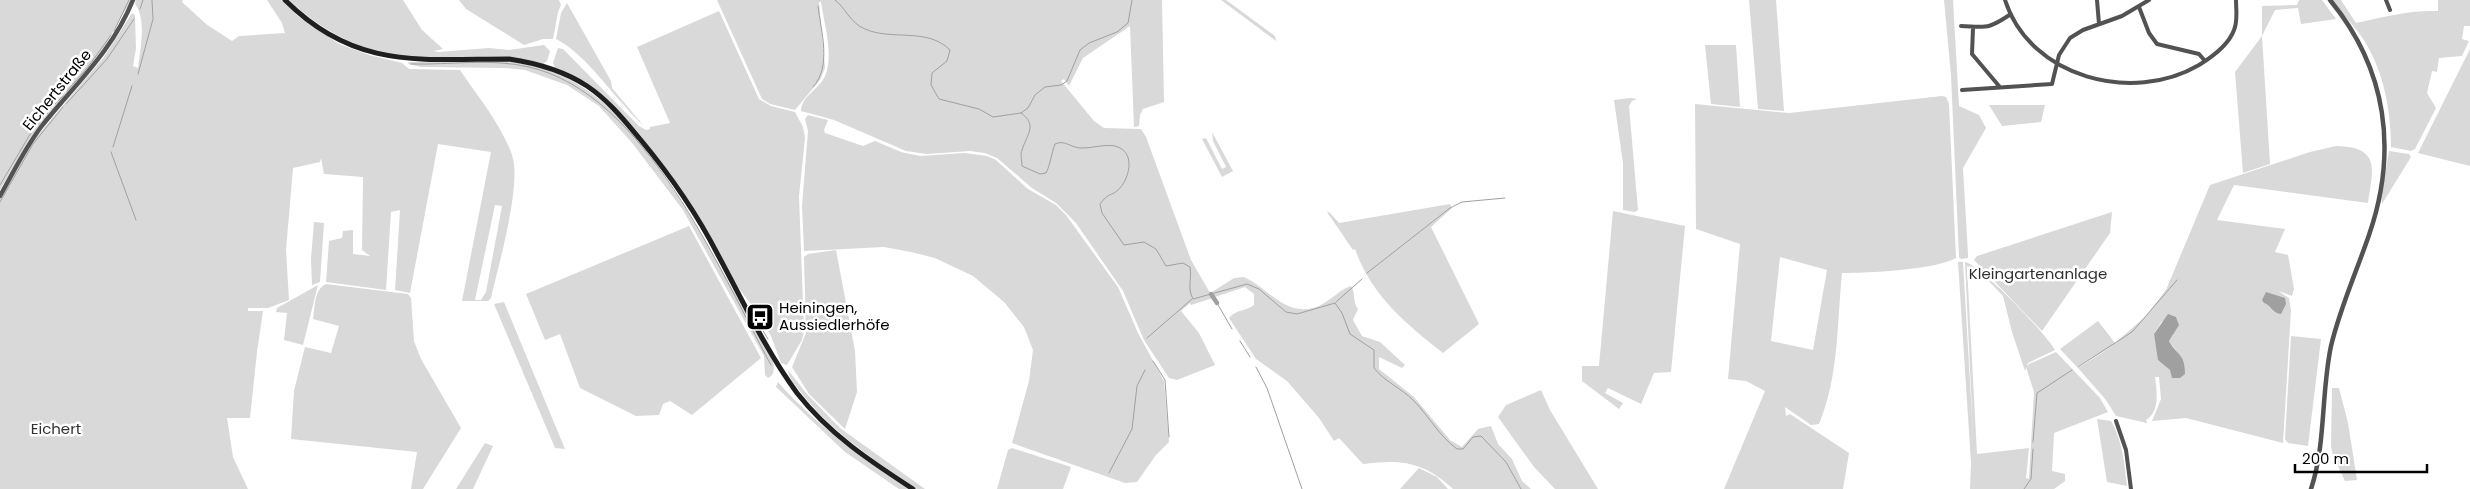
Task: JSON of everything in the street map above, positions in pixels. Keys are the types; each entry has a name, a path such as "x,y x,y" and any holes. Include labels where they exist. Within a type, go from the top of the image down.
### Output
{"main road":[{"path":"285,0 315,26 355,47 374,53 412,60 509,59 524,61 570,77 604,99 653,155 695,215 774,357 797,393 842,440 913,489"}],"street":[{"name":"Eichertstraße","path":"0,196 41,127 92,69 110,44 133,0"},
{"path":"2005,0 2011,14 2034,47 2058,63 2082,75 2124,85 2149,84 2174,77 2205,62 2230,38 2234,30 2236,0"},
{"path":"2097,0 2099,24"},
{"path":"1962,90 1999,86 2052,84 2062,50 2070,38 2082,30 2149,0"},
{"path":"2311,489 2318,450 2330,353 2344,301 2376,210 2386,151 2384,117 2374,79 2351,29 2330,0"},
{"path":"2386,0 2390,10"},
{"path":"2139,6 2149,33 2157,44 2199,54 2205,62"},
{"path":"1960,26 1973,28 1991,27 2011,14"},
{"path":"1973,28 1972,54 1999,86"},
{"path":"2116,421 2126,450 2131,489"}],"green space":[{"path":"0,0 131,0 103,50 33,134 0,190"},
{"name":"Eichert","path":"136,0 183,0 182,2 206,24 232,41 239,36 285,33 282,23 267,0 281,0 298,16 339,44 369,55 402,63 409,69 460,70 502,132 512,155 514,168 512,204 491,298 488,301 462,301 491,152 438,144 410,293 395,290 400,210 391,212 386,290 326,282 329,241 342,238 343,231 353,230 353,254 370,256 362,250 363,177 324,174 321,158 320,162 293,168 286,250 289,300 268,308 248,308 248,311 263,311 250,418 227,418 233,457 248,489 0,489 0,199 32,142 104,57 132,13 135,15 136,49 133,66 138,68 142,26 139,11 135,4","holes":["495,205 502,206 486,292 481,300 475,300"]},
{"path":"289,0 403,0 422,30 443,49 434,51 438,52 489,48 509,50 544,45 550,51 547,61 543,64 526,60 494,57 414,58 397,56 363,47 331,32 302,12"},
{"path":"459,0 559,0 561,5 553,39 543,39 524,45 466,9"},
{"path":"717,0 1162,0 1164,102 1143,109 1140,115 1139,126 1134,127 1130,26 1083,58 1069,86 1064,79 1061,81 1094,121 1104,128 1141,129 1146,137 1191,260 1213,298 1191,305 1190,303 1181,311 1199,333 1215,365 1177,380 1169,378 1144,340 1123,291 1076,223 1056,203 1032,188 997,158 985,153 970,151 927,154 906,151 834,120 801,111 804,101 823,81 828,68 828,39 821,2 819,2 825,68 820,80 795,110 770,104 762,99"},
{"path":"1221,0 1226,0 1275,36 1276,41"},
{"path":"1749,0 1776,0 1784,111 1758,109"},
{"path":"1944,0 1953,0 1959,106 1979,115 1986,128 1963,168 1968,258 1961,259 1959,257 1951,75"},
{"path":"2299,0 2322,0 2336,19 2301,24 2298,8 2275,10 2262,36 2262,6 2297,5"},
{"path":"2331,0 2341,0 2356,23 2386,16 2438,11 2438,0 2470,0 2470,26 2464,26 2462,39 2469,41 2462,56 2439,58 2437,72 2432,71 2427,93 2436,108 2415,149 2411,151 2391,147 2388,106 2377,66 2361,36"},
{"path":"567,3 611,81 612,88 643,125 579,55 556,39 561,13"},
{"path":"719,11 759,99 771,106 795,112 803,127 805,138 799,196 804,330 802,340 787,365 781,363 771,336 757,312 737,286 666,170 639,133 608,100 555,68 553,63 558,48 563,49 639,126 646,130 650,129 650,127 670,123 637,47"},
{"path":"2262,36 2270,164 2243,173 2235,72"},
{"path":"1705,45 1736,45 1740,107 1711,104"},
{"path":"2470,49 2470,166 2418,153"},
{"path":"502,61 544,69 575,82 604,103 630,130 669,183 716,259 773,362 774,371 770,377 768,378 765,375 764,356 683,210 633,144 599,106 567,85 525,70 421,67 408,64 409,62"},
{"path":"1946,97 1949,104 1956,258 1917,268 1842,273 1834,369 1826,406 1819,424 1811,425 1785,407 1786,416 1790,414 1849,453 1843,489 1724,489 1765,391 1746,381 1728,379 1740,244 1696,229 1695,104 1789,113","holes":["1780,257 1827,270 1813,350 1771,341"]},
{"path":"1637,99 1632,101 1629,106 1638,210 1635,212 1623,210 1623,163 1614,100"},
{"path":"1989,105 2045,105 2041,122 2002,126"},
{"path":"808,115 828,120 824,130 825,133 863,146 875,141 901,152 920,156 965,153 987,156 996,160 1028,189 1056,205 1066,215 1118,287 1138,333 1164,381 1169,442 1156,455 1137,482 1125,483 1012,443 1029,381 1033,350 1024,327 1004,302 973,276 935,258 884,247 804,251 802,206 808,131 805,119"},
{"path":"1212,132 1233,171 1222,177 1202,139 1206,138 1222,169 1226,167 1213,141"},
{"path":"2336,146 2350,147 2361,151 2367,156 2371,162 2372,170 2368,203 2234,185 2217,220 2285,229 2275,252 2288,255 2294,289 2292,296 2278,291 2289,298 2291,310 2283,443 2186,418 2152,421 2161,399 2159,377 2155,377 2156,407 2146,420 2147,423 2116,416 2106,400 2078,368 2116,344 2077,367 2060,349 2098,321 2115,343 2146,316 2166,290 2210,185 2310,152","holes":["2162,321 2173,335 2169,341 2177,352 2170,370 2159,360 2154,334"]},
{"path":"2389,151 2409,154 2411,157 2382,204 2381,197"},
{"path":"1450,204 1452,208 1431,227 1479,324 1443,353 1403,319 1380,294 1370,281 1355,249 1353,250 1327,212 1339,223"},
{"path":"1613,211 1685,226 1671,372 1654,373 1641,404 1608,388 1605,393 1623,403 1619,409 1582,381 1582,366 1599,366"},
{"name":"Kleingartenanlage","path":"2112,212 2110,233 2042,331 1974,260 1977,256"},
{"path":"314,222 324,223 320,282 312,285 311,259"},
{"path":"689,226 761,358 692,415 670,401 663,404 659,415 636,416 580,388 560,334 545,340 526,294"},
{"path":"836,250 855,351 857,392 845,429 809,394 792,367 806,333 804,257 808,254"},
{"path":"1958,262 1963,262 1973,434 1965,262 1985,275 1998,287 2027,316 2055,350 2028,363 2027,366 2056,352 2100,398 2108,412 2054,433 2052,471 2065,474 2065,481 2054,489 1970,489 1971,463","holes":["1967,266 1983,275 2003,296 2025,371 2026,368 2034,392 2029,479 2026,478 2029,448 1977,454"]},
{"path":"1244,277 1279,301 1297,309 1319,306 1351,286 1358,309 1353,320 1362,336 1380,342 1405,365 1402,368 1379,357 1379,369 1414,397 1450,440 1462,447 1478,429 1491,426 1498,444 1512,459 1522,481 1531,489 1453,489 1432,473 1412,464 1389,462 1363,464 1339,438 1334,441 1319,418 1287,381 1256,359 1229,318 1235,313 1254,305 1254,294 1245,287 1215,297 1212,292 1234,278"},
{"path":"326,284 408,294 411,298 414,341 421,359 461,428 423,489 411,489 417,452 291,439 294,391 305,347 331,353 339,326 313,319 317,294 322,286"},
{"path":"318,285 303,345 284,340 287,313 276,312 277,308"},
{"path":"504,302 565,449 555,448 494,304"},
{"path":"2291,336 2321,339 2308,446 2288,443 2285,439"},
{"path":"788,370 807,394 840,428 925,489 917,489 869,456 839,432 811,405 790,378"},
{"path":"778,382 823,426 908,489 899,489 845,452 776,387"},
{"path":"2332,388 2339,388 2348,423 2357,480 2345,481 2333,456 2331,446"},
{"path":"1541,390 1550,410 1598,489 1555,489 1534,467 1498,417 1506,405"},
{"path":"2097,419 2111,421 2115,429 2122,452 2127,486 2107,482"},
{"path":"485,443 493,446 473,489 456,489"},
{"path":"1012,448 1071,467 1063,489 997,489 1008,450"},
{"path":"1419,468 1437,477 1448,489 1400,489"}],"shaded area":[{"path":"2266,292 2285,298 2286,304 2281,314 2276,313 2264,303 2262,300"},
{"path":"2168,314 2176,317 2179,325 2169,341 2184,362 2185,374 2180,378 2172,378 2170,370 2158,360 2154,334"}],"waterway":[{"path":"114,31 129,0"},
{"path":"140,9 143,0"},
{"path":"138,74 153,19 152,0"},
{"path":"835,0 855,23 865,29 886,34 920,36 941,43 950,50 947,61 932,73 931,85 939,99 979,109 993,117 1021,113 1028,108 1035,95 1045,87 1061,85 1067,81 1080,50 1089,43 1117,32 1128,23 1132,0"},
{"path":"813,87 819,79 824,59 818,6"},
{"path":"66,104 107,59 134,19"},
{"path":"67,91 88,67 111,35"},
{"path":"411,64 485,62 529,67 571,84 609,111 643,148 674,190 702,235 771,365"},
{"path":"113,147 132,86"},
{"path":"54,105 63,96"},
{"path":"0,202 33,144 63,107"},
{"path":"0,185 29,136 50,110"},
{"path":"1021,113 1026,117 1030,126 1021,152 1022,166 1040,174 1046,173 1055,144 1065,143 1079,148 1114,146 1124,150 1129,161 1128,174 1122,186 1100,204 1102,213 1124,245 1144,242 1156,249 1166,266 1183,263 1190,267 1190,291 1193,299 1247,284 1259,289 1286,312 1297,314 1335,303 1342,313 1350,334 1374,350 1374,368 1378,373 1413,400 1445,438 1457,449 1463,449 1473,437 1481,436 1506,462 1521,489"},
{"path":"111,152 136,220"},
{"path":"1367,273 1450,208 1462,202 1505,198"},
{"path":"1336,302 1362,279"},
{"path":"2078,367 2132,332 2177,280"},
{"path":"1211,294 1217,303"},
{"path":"1147,338 1192,299"},
{"path":"1217,303 1232,329"},
{"path":"748,306 768,339"},
{"path":"1240,341 1250,357"},
{"path":"1153,361 1165,380 1169,437"},
{"path":"1256,367 1267,388 1302,489"},
{"path":"1109,473 1132,429 1137,386 1145,370"},
{"path":"2033,442 2037,393 2072,370"},
{"path":"2024,489 2031,479 2033,449"}],"place":[{"name":"Heiningen, Aussiedlerhöfe","path":"760,317"}]}
